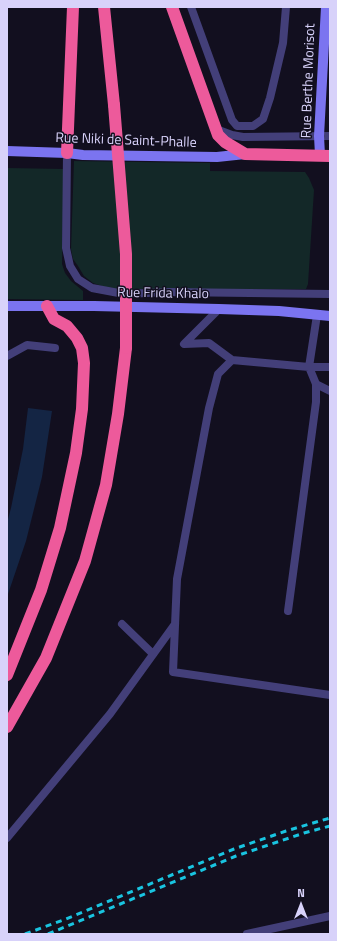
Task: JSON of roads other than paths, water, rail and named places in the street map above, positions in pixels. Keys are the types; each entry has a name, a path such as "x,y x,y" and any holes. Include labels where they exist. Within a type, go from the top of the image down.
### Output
{"highway":[{"path":"67,153 73,7"},
{"path":"7,727 46,658 85,561 106,485 118,414 126,348 126,254 114,105 104,7"},
{"path":"172,7 218,135 225,142 245,154 325,156"},
{"path":"7,675 41,590 60,528 76,453 82,409 84,363 82,348 77,338 67,326 54,319 47,306"}],"main road":[{"name":"Rue Berthe Morisot","path":"325,156 319,136 326,7"},
{"name":"Rue Niki de Saint-Phalle","path":"7,151 83,155 217,157 245,154"},
{"name":"Rue Frida Khalo","path":"7,306 219,309 279,311 330,316"}],"lane":[{"path":"190,7 232,120 236,126 253,126 262,119 270,98 283,43 286,7"},
{"name":"Rue Niki de Saint-Phalle","path":"216,129 232,135 243,137 330,136"},
{"name":"Rue Frida Khalo","path":"67,153 66,248 70,266 78,279 92,288 124,294 170,292 330,294"},
{"path":"219,309 184,344 209,343 232,360 309,367 330,367"},
{"path":"288,611 316,402 316,384 309,367 318,315"},
{"path":"7,356 27,345 55,348"},
{"path":"232,360 218,374 209,408 177,579 173,672 330,695"},
{"path":"316,384 330,391"},
{"path":"7,838 110,714 175,623"},
{"path":"122,624 153,654"},
{"path":"247,934 330,916"}],"water":[{"path":"28,408 52,411 42,477 26,541 7,597 7,523 23,449"}],"railway":[{"path":"25,934 66,919 234,849 330,818"},
{"path":"48,934 236,856 304,833 330,826"}]}
